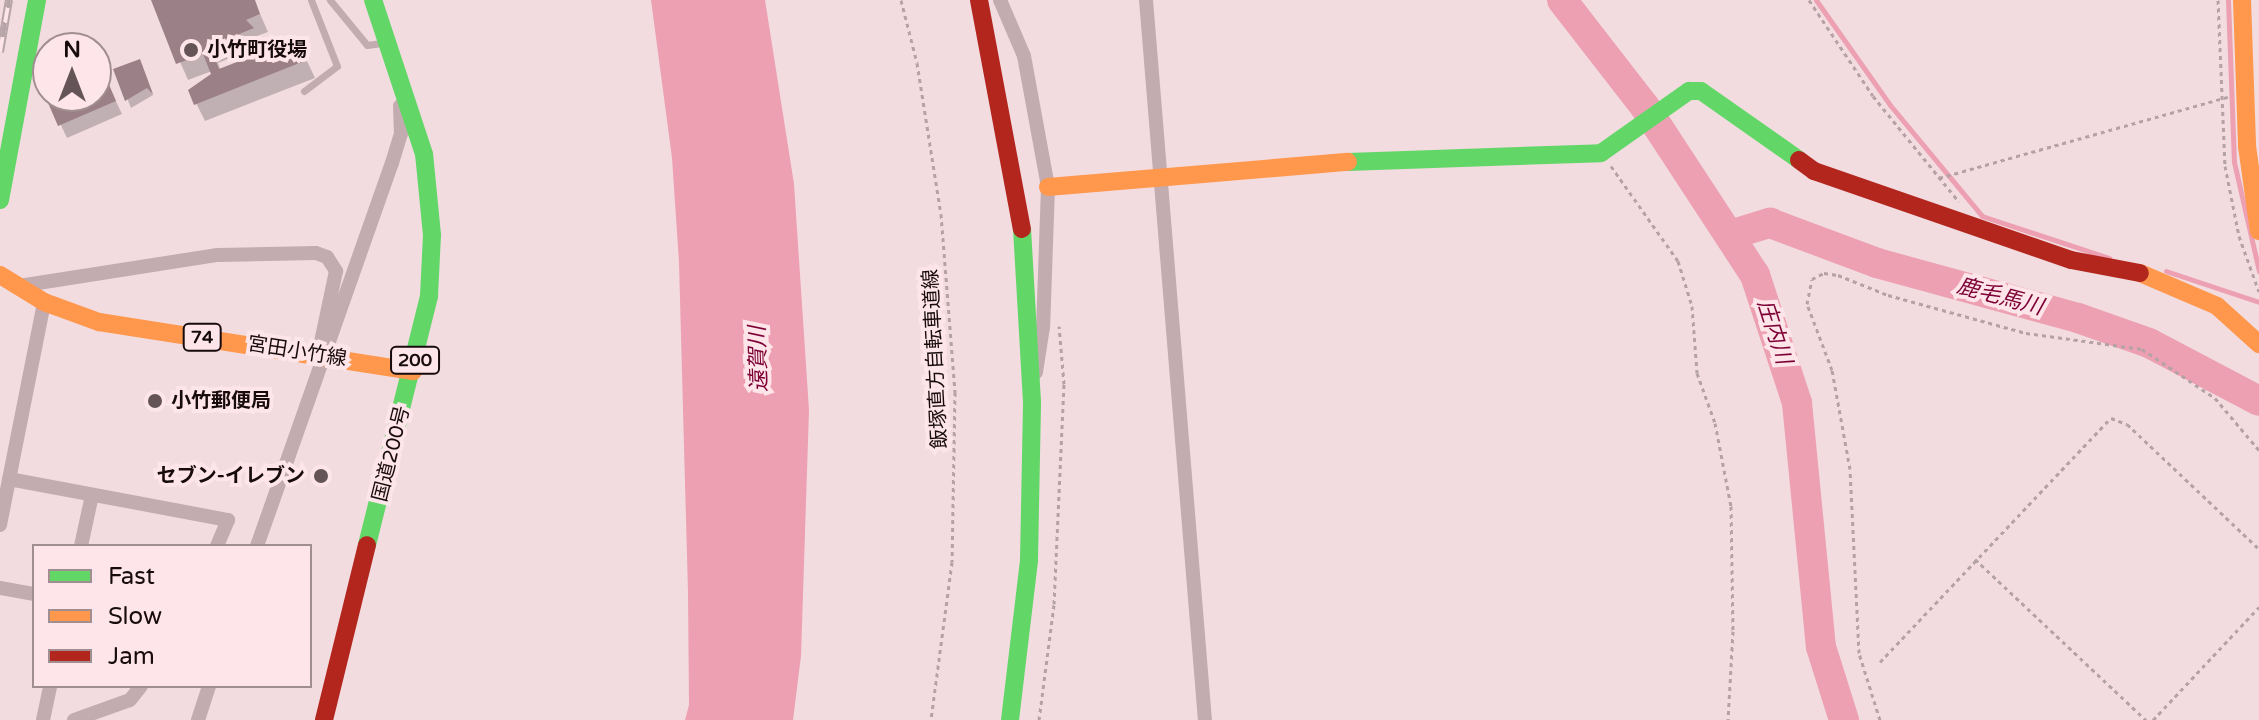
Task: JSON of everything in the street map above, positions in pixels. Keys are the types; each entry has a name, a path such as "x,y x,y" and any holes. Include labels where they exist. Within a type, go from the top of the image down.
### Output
{"main road":[{"path":"0,200 37,0"},
{"name":"国道200号","path":"324,720 413,371 429,296 432,235 424,154 399,66 373,0"},
{"path":"979,0 1021,218 1032,387 1029,560 1010,720"},
{"path":"2242,0 2247,146 2259,231"},
{"path":"1048,187 1425,156 1608,150 1689,91 1701,91 1814,171 2071,260 2168,282 2217,306 2259,344"},
{"name":"宮田小竹線","path":"0,275 44,302 99,322 413,371"}],"street":[{"path":"1000,0 1024,56 1048,187 1043,327 1032,387"},
{"path":"1146,0 1205,720"},
{"path":"258,544 321,355 401,134 399,66"},
{"path":"19,286 218,255 316,253 327,257 336,271 321,355"},
{"path":"0,525 44,302"},
{"path":"9,479 228,520 218,544"},
{"path":"81,544 92,495"},
{"path":"0,588 32,594"},
{"path":"43,720 50,688"},
{"path":"74,720 130,700 139,688"},
{"path":"198,720 208,688"}],"lane":[{"path":"304,91 337,66 311,0"},
{"path":"330,0 367,45 390,42"}],"path":[{"name":"飯塚直方自転車道線","path":"901,0 920,77 941,214 955,392 952,562 931,720"},
{"path":"1809,0 1873,96 1965,210"},
{"path":"1939,178 2229,97"},
{"path":"1608,150 1678,261 1692,306 1697,373 1715,423 1731,506 1733,631 1728,720"},
{"path":"1880,720 1859,653 1850,469 1832,370 1807,304 1812,279 1824,273 1838,275 1888,295 2026,333 2142,349 2215,398 2259,450"},
{"path":"1039,720 1054,604 1060,500 1064,384 1059,324"},
{"path":"1880,662 2111,418 2127,424 2259,549"},
{"path":"1975,559 2146,720"},
{"path":"2153,720 2259,607"}],"water":[{"name":"遠賀川","path":"651,0 765,0 794,184 809,410 801,656 793,720 685,720 689,705 688,592 679,262 672,158"}],"building":[{"name":"小竹町役場","path":"151,0 255,0 260,14 246,20 254,28 210,46 219,69 298,38 307,60 194,105 188,90 211,74 203,54 176,64"},
{"path":"140,59 153,94 147,88 125,101 113,69"},
{"path":"52,112 90,112 58,126"}],"waterway":[{"name":"庄内川","path":"1562,0 1645,107 1755,275 1797,403 1821,647 1844,720"},
{"path":"1816,0 1890,105 1982,216 2109,258"},
{"path":"2228,0 2234,162 2259,271"},
{"name":"鹿毛馬川","path":"1733,234 1770,223 1877,263 2078,318 2149,343 2259,401"},
{"path":"2166,271 2259,302"}],"railway":[{"path":"0,52 9,0"}],"traffic: fast":[{"path":"0,200 37,0"},
{"path":"367,545 429,296 432,235 424,154 373,0"},
{"path":"1348,162 1601,153 1689,91 1701,91 1799,160"},
{"path":"1010,720 1029,560 1032,402 1022,229"}],"traffic: slow":[{"path":"2242,0 2247,146 2259,231"},
{"path":"1048,187 1348,162"},
{"path":"2140,273 2217,306 2259,344"},
{"path":"0,275 44,302 99,322 413,371"}],"traffic: jam":[{"path":"979,0 1022,229"},
{"path":"1799,160 1814,171 2071,260 2140,273"},
{"path":"324,720 367,545"}],"place":[{"name":"小竹町役場","path":"191,50"},
{"name":"小竹郵便局","path":"155,401"},
{"name":"セブン-イレブン","path":"321,476"}]}
